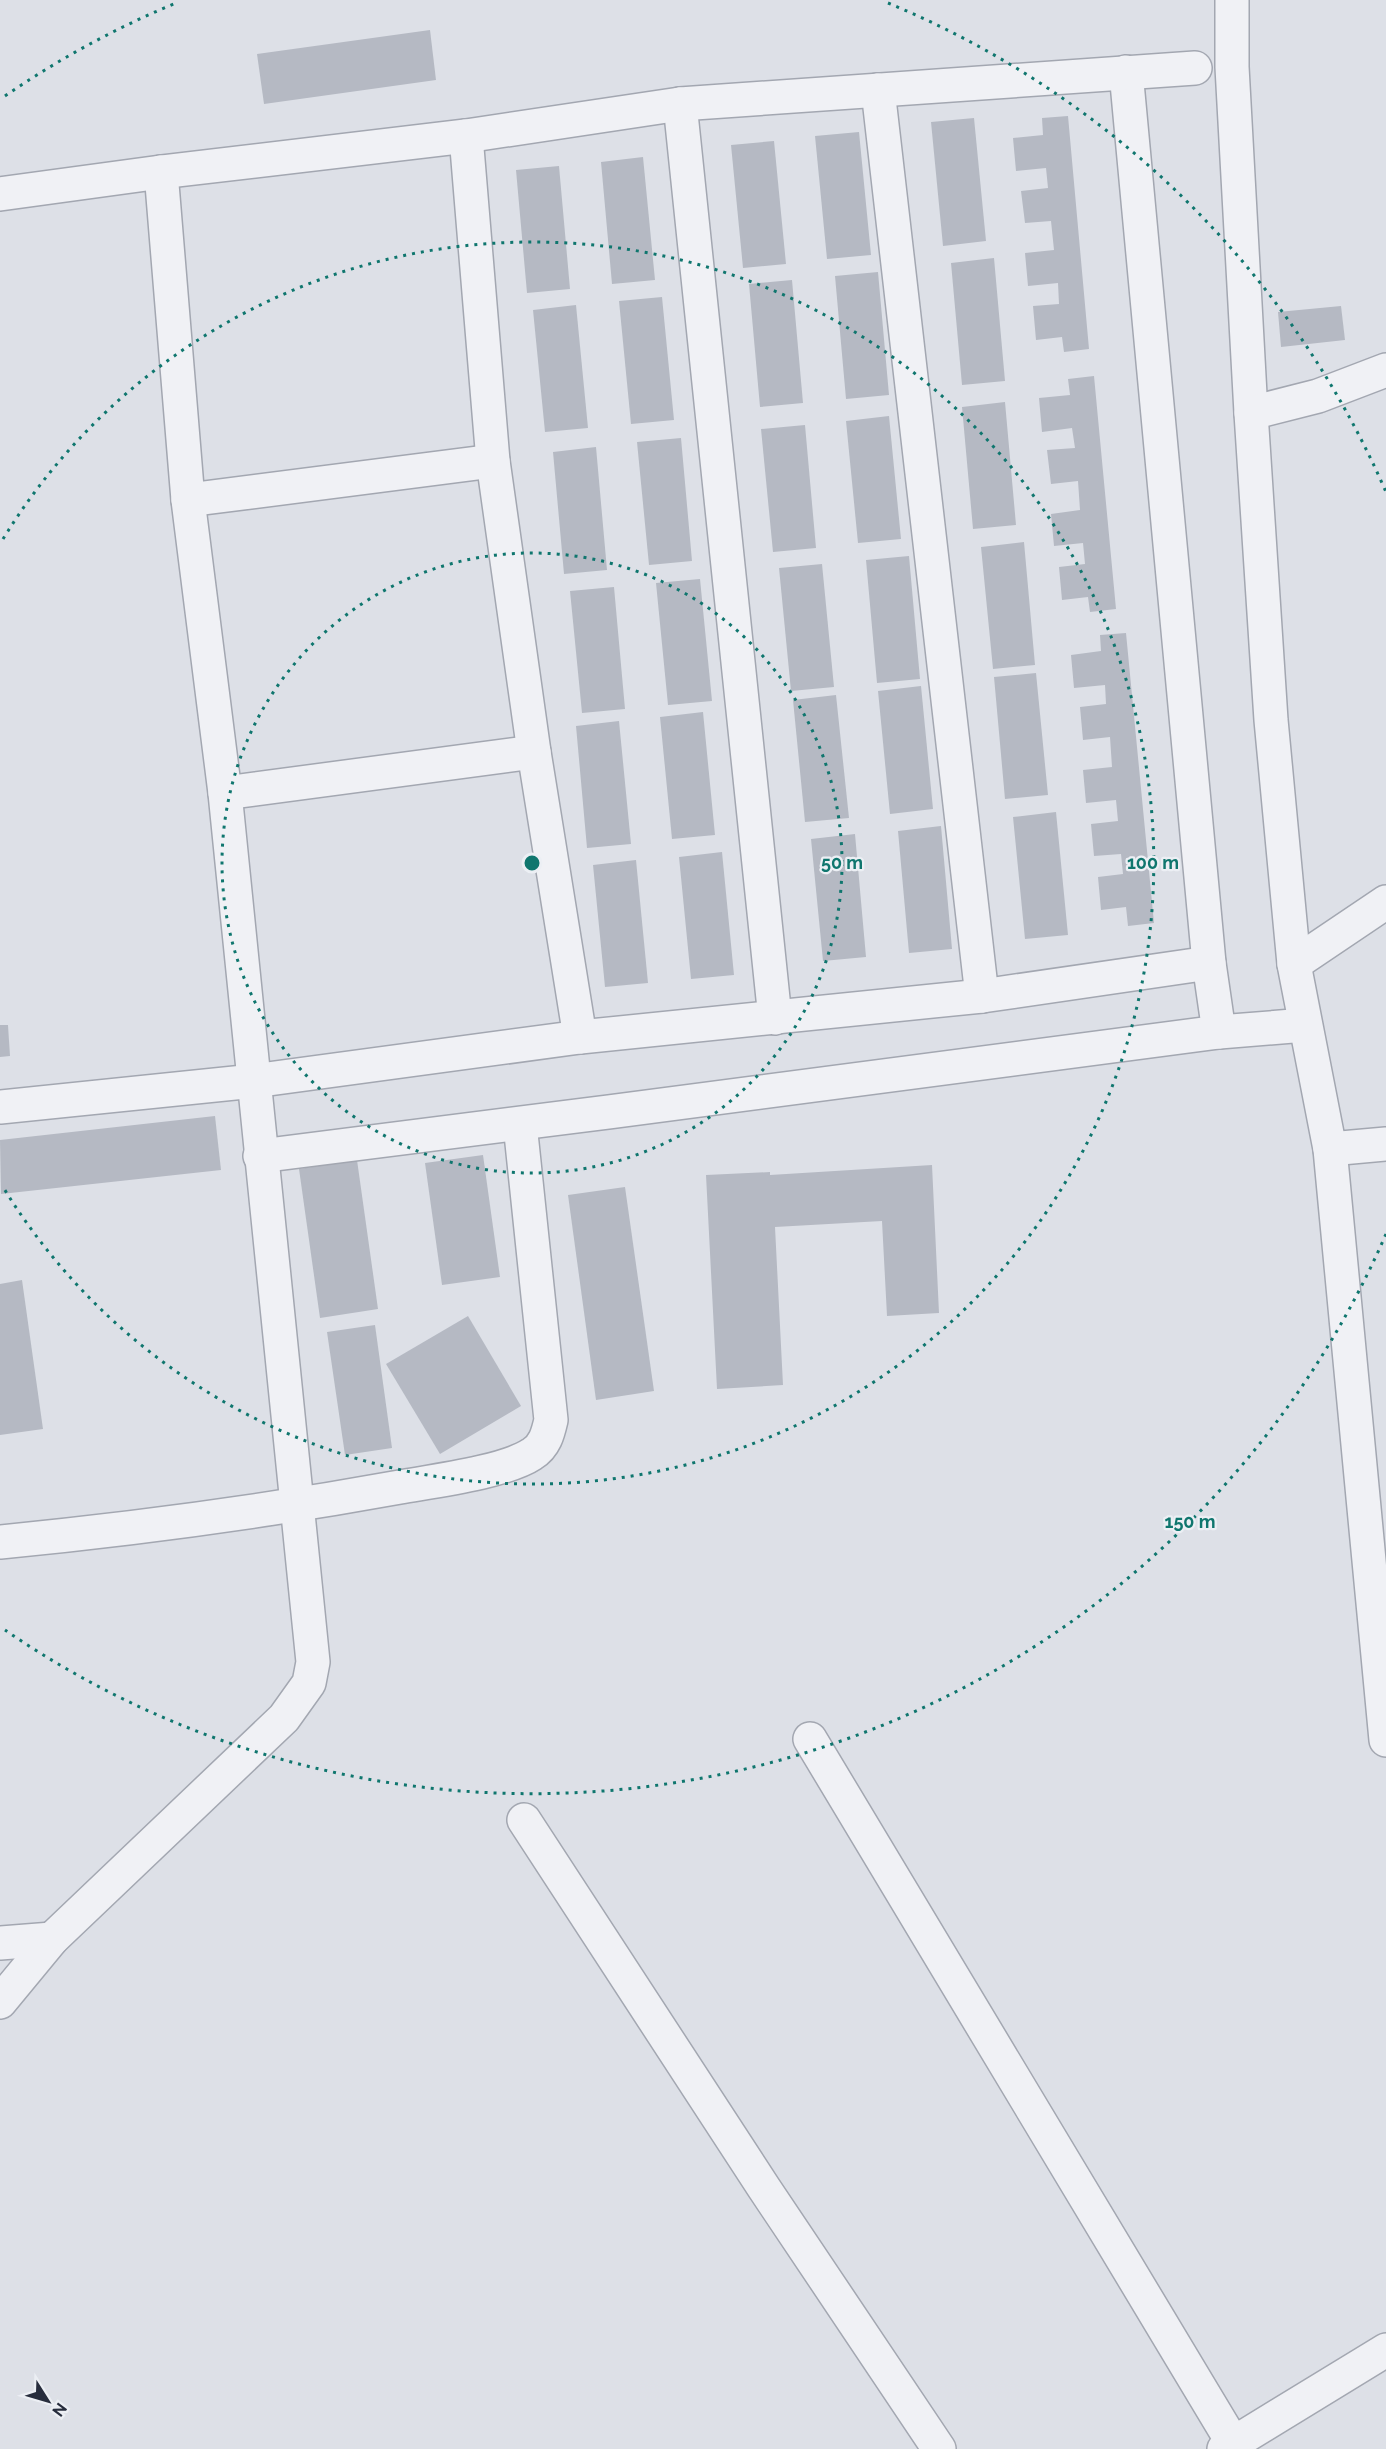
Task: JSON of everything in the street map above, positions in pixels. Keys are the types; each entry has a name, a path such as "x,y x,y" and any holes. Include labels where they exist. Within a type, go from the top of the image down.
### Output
{"street":[{"path":"1232,0 1232,67 1271,720 1294,964 1330,1149 1386,1740"},
{"path":"0,194 161,172 466,136 680,104 1195,68"},
{"path":"1126,72 1209,963 1219,1032"},
{"path":"878,90 982,996"},
{"path":"680,104 775,1018"},
{"path":"466,136 493,460 534,752 580,1037"},
{"path":"0,2002 52,1939 284,1718 309,1683 313,1662 225,793 188,500 161,172"},
{"path":"1251,413 1318,396 1386,370"},
{"path":"188,500 493,460"},
{"path":"225,793 534,752"},
{"path":"1294,964 1386,902"},
{"path":"0,1107 254,1080 580,1037 982,996 1209,963"},
{"path":"260,1156 1219,1032 1305,1025"},
{"path":"0,1542 297,1505 453,1478 512,1463 531,1455 541,1447 551,1419 520,1124"},
{"path":"1330,1149 1386,1144"},
{"path":"810,1739 1228,2446 1386,2350"},
{"path":"524,1820 764,2188 939,2449"},
{"path":"0,1943 52,1939"}],"building":[{"path":"430,30 436,80 264,104 257,54"},
{"path":"1068,116 1089,349 1064,352 1062,337 1036,340 1033,306 1059,304 1058,283 1028,286 1025,253 1054,250 1051,221 1025,223 1021,191 1048,188 1046,168 1016,171 1013,138 1043,135 1042,118"},
{"path":"974,118 986,241 943,246 931,122"},
{"path":"859,132 871,255 827,259 815,136"},
{"path":"774,141 786,264 743,268 731,145"},
{"path":"643,157 655,280 612,284 601,162"},
{"path":"559,166 570,289 527,293 516,170"},
{"path":"994,258 1005,381 962,385 951,263"},
{"path":"878,272 889,395 846,399 835,276"},
{"path":"792,280 803,403 760,407 749,284"},
{"path":"662,297 674,420 631,424 619,301"},
{"path":"576,305 588,428 545,432 533,310"},
{"path":"1341,306 1345,340 1281,347 1278,312"},
{"path":"1094,376 1116,609 1090,612 1088,597 1062,600 1059,567 1085,564 1083,543 1054,546 1051,514 1080,510 1078,481 1051,484 1047,450 1075,448 1072,428 1042,432 1039,398 1070,395 1068,379"},
{"path":"1005,402 1016,525 973,529 962,407"},
{"path":"889,416 901,539 858,543 846,421"},
{"path":"805,425 816,548 773,552 761,429"},
{"path":"681,438 692,561 649,565 637,442"},
{"path":"596,447 607,570 564,574 553,452"},
{"path":"1024,542 1035,665 993,669 981,547"},
{"path":"909,556 920,679 877,683 866,560"},
{"path":"822,564 834,687 791,691 779,568"},
{"path":"700,579 712,701 668,705 656,583"},
{"path":"614,587 625,709 582,713 570,591"},
{"path":"1126,633 1154,923 1128,926 1126,907 1101,910 1098,877 1123,874 1121,854 1094,856 1091,824 1118,821 1116,800 1086,803 1083,770 1112,767 1110,737 1083,740 1080,707 1106,704 1105,685 1074,688 1071,655 1101,651 1100,635"},
{"path":"1036,673 1048,795 1005,799 994,677"},
{"path":"921,686 933,809 890,814 878,691"},
{"path":"836,695 849,818 805,822 793,700"},
{"path":"703,712 715,835 672,839 660,717"},
{"path":"619,721 631,844 587,848 576,726"},
{"path":"1056,812 1068,935 1025,939 1013,817"},
{"path":"941,826 952,949 909,953 898,831"},
{"path":"855,834 866,957 823,961 811,839"},
{"path":"722,852 734,975 691,979 679,857"},
{"path":"636,860 648,983 605,987 593,865"},
{"path":"0,1025 8,1025 10,1056 0,1057"},
{"path":"215,1116 221,1170 1,1194 0,1140"},
{"path":"483,1155 500,1277 442,1285 425,1163"},
{"path":"357,1160 378,1309 320,1318 299,1169"},
{"path":"932,1165 939,1313 887,1316 882,1221 775,1227 783,1385 717,1389 706,1175 770,1172 770,1175"},
{"path":"625,1187 654,1391 596,1400 568,1195"},
{"path":"22,1280 43,1429 0,1435 0,1284"},
{"path":"468,1316 521,1406 440,1454 386,1364"},
{"path":"375,1325 392,1448 345,1455 327,1332"}]}
